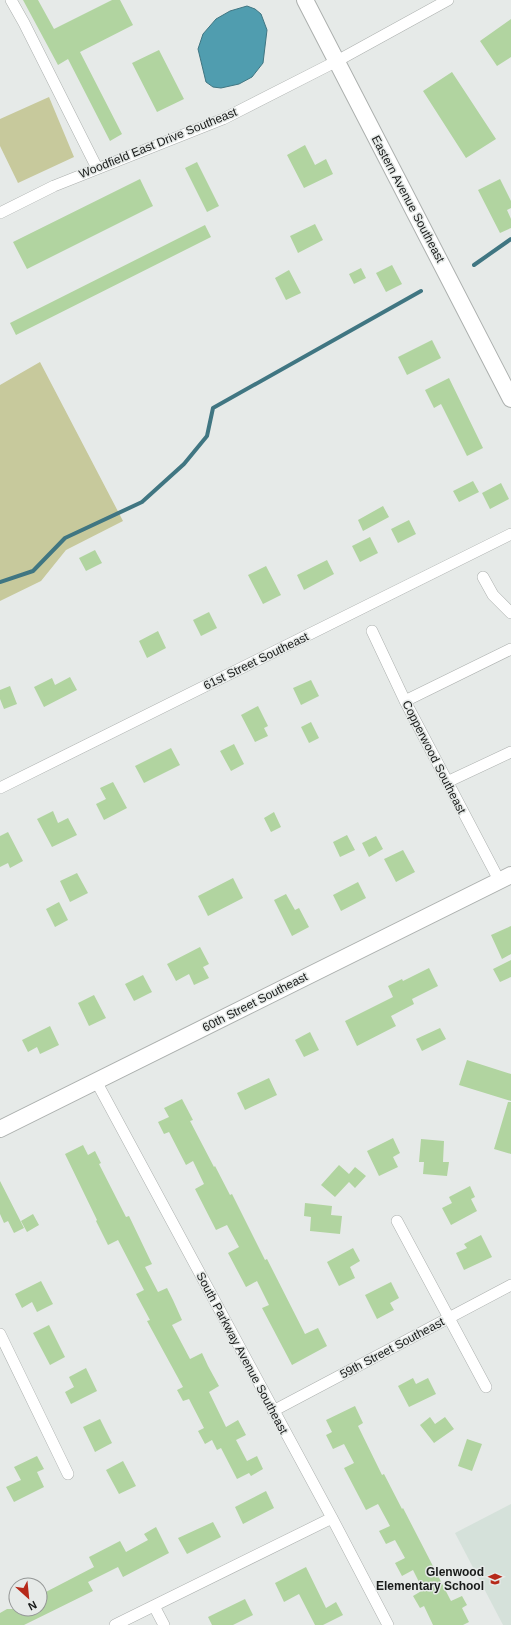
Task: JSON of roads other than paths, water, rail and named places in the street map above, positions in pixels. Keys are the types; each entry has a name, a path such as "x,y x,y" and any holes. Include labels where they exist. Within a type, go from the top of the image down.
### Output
{"main road":[{"name":"Eastern Avenue Southeast","path":"305,0 511,399"},
{"name":"60th Street Southeast","path":"0,1129 505,878"}],"street":[{"path":"10,0 24,23 97,168"},
{"name":"Woodfield East Drive Southeast","path":"0,213 54,186 223,119 337,61 448,0"},
{"name":"61st Street Southeast","path":"0,788 511,534"},
{"path":"483,577 493,595 511,613"},
{"name":"Copperwood Southeast","path":"372,631 405,701 447,782 505,878"},
{"path":"405,701 511,650"},
{"path":"447,782 511,752"},
{"name":"South Parkway Avenue Southeast","path":"96,1082 332,1518 388,1625"},
{"path":"397,1221 486,1387"},
{"name":"59th Street Southeast","path":"274,1411 511,1285"},
{"path":"0,1334 68,1474"},
{"path":"115,1625 332,1518"},
{"path":"154,1606 164,1625"}],"water":[{"path":"247,6 255,9 261,14 267,30 263,63 252,77 239,84 221,88 213,87 206,82 198,49 203,34 216,19 230,11"}],"waterway":[{"path":"474,265 511,239"},
{"path":"0,582 33,571 65,538 142,502 184,464 207,436 213,408 421,291"}],"place":[{"name":"Glenwood Elementary School","path":"495,1579"}]}
